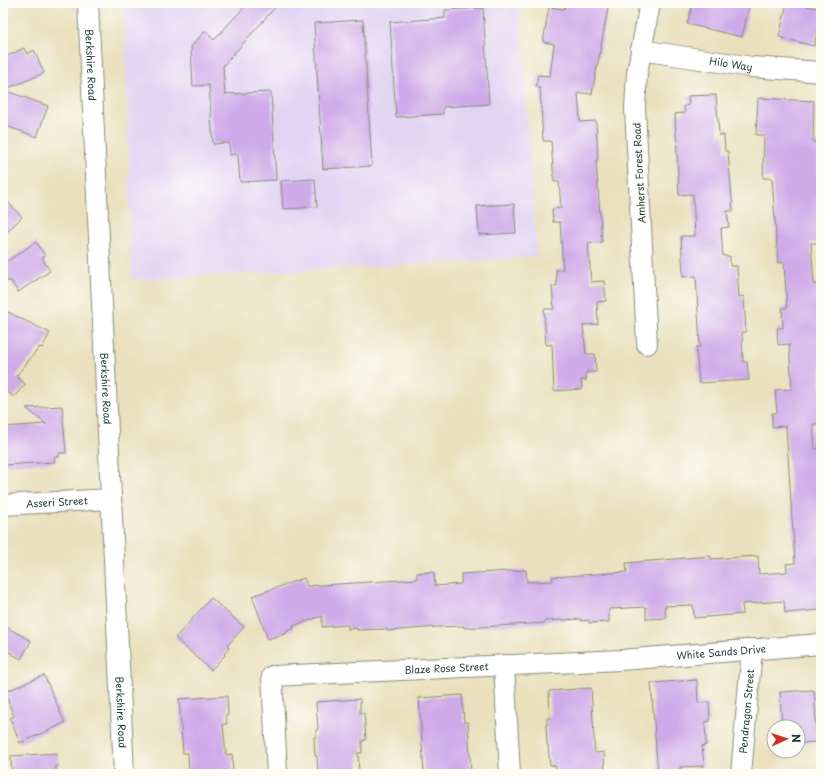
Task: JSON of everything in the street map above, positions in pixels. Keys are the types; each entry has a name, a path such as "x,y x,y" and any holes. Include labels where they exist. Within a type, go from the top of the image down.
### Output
{"street":[{"name":"Berkshire Road","path":"88,3 124,774"},
{"name":"Amherst Forest Road","path":"647,344 635,108 637,73 650,3"},
{"name":"Hilo Way","path":"641,50 752,67 821,72"},
{"name":"Asseri Street","path":"3,505 111,499"},
{"name":"White Sands Drive","path":"620,660 821,644"},
{"name":"Pendragon Street","path":"741,774 752,649"},
{"name":"Blaze Rose Street","path":"277,774 272,676 620,660"},
{"path":"504,665 510,774"}],"shaded area":[{"path":"124,3 516,3 520,9 537,257 132,280"}],"building":[{"path":"248,3 279,3 223,66 225,94 271,92 276,180 240,182 238,154 230,155 229,143 213,144 209,85 193,86 191,47 205,31 214,40"},
{"path":"566,3 609,3 592,94 578,93 580,122 596,121 598,160 596,160 602,242 588,243 591,282 604,281 606,301 597,302 598,324 583,325 586,354 595,354 596,372 586,372 586,380 581,380 582,389 554,391 552,344 546,345 544,309 554,309 552,286 557,286 556,270 563,269 560,222 553,222 552,209 561,208 559,182 554,182 551,141 543,141 540,88 536,87 538,75 550,76 554,44 543,42 549,7 564,9"},
{"path":"693,3 750,3 742,37 687,24"},
{"path":"787,3 794,3 821,9 821,29 818,29 814,46 779,37"},
{"path":"483,8 489,104 443,107 443,114 396,117 390,22 445,18 445,10"},
{"path":"363,20 372,166 323,169 314,23"},
{"path":"24,48 27,54 34,50 44,73 4,90 48,106 37,137 3,125 3,58"},
{"path":"716,95 719,135 724,135 725,151 728,151 733,211 727,211 729,227 721,228 723,256 730,256 730,266 737,266 739,297 744,296 746,332 742,332 743,362 747,362 749,380 699,383 696,347 700,347 696,276 683,277 681,236 695,236 693,194 679,195 675,114 685,113 684,106 689,105 688,96"},
{"path":"758,98 814,101 813,142 821,142 820,160 818,160 817,202 821,202 821,243 811,243 814,284 821,284 821,424 813,424 815,449 821,448 821,610 785,613 784,601 742,604 743,614 694,618 693,605 665,606 666,618 646,619 646,607 609,609 609,622 589,623 589,620 581,621 581,619 545,621 545,623 464,628 464,626 437,627 387,631 387,629 348,629 348,625 322,627 322,616 293,626 294,629 286,631 287,633 268,639 252,596 304,578 307,586 417,579 417,573 434,572 435,586 461,584 461,574 526,570 527,582 553,581 552,577 627,572 626,563 711,556 711,559 758,556 759,574 787,572 786,564 795,563 786,426 772,427 772,413 777,413 775,390 792,389 789,344 778,345 777,328 783,328 782,308 787,308 784,262 778,263 772,178 763,178 764,135 756,135"},
{"path":"315,179 317,207 283,209 281,181"},
{"path":"3,197 22,217 3,236"},
{"path":"514,204 516,233 479,235 477,206"},
{"path":"36,242 45,256 42,258 50,271 18,292 10,280 8,282 3,274 3,264"},
{"path":"8,312 50,333 42,348 40,347 16,376 25,384 14,397 5,390 3,392 3,322"},
{"path":"62,406 66,453 59,453 59,457 54,457 55,462 3,465 3,427 46,424 26,408"},
{"path":"211,598 244,627 227,646 229,648 224,654 225,655 211,670 175,638"},
{"path":"3,625 31,641 21,659 3,649"},
{"path":"44,675 65,723 20,743 10,718 14,716 5,692"},
{"path":"697,680 698,703 709,702 710,721 705,722 706,745 702,746 704,766 680,767 680,774 658,774 651,683"},
{"path":"591,688 595,753 604,752 605,774 556,774 556,766 550,765 547,745 546,725 547,718 550,718 549,691"},
{"path":"814,690 817,742 806,743 806,719 782,719 780,692"},
{"path":"462,695 464,722 468,722 471,774 424,774 419,698"},
{"path":"227,696 227,724 223,724 226,755 232,754 233,774 189,774 188,753 183,753 179,699"},
{"path":"360,699 360,713 364,713 366,740 362,741 362,753 358,753 359,774 318,774 314,737 316,737 316,730 318,729 316,702"},
{"path":"57,753 58,766 56,766 56,774 12,774 11,756"}]}
